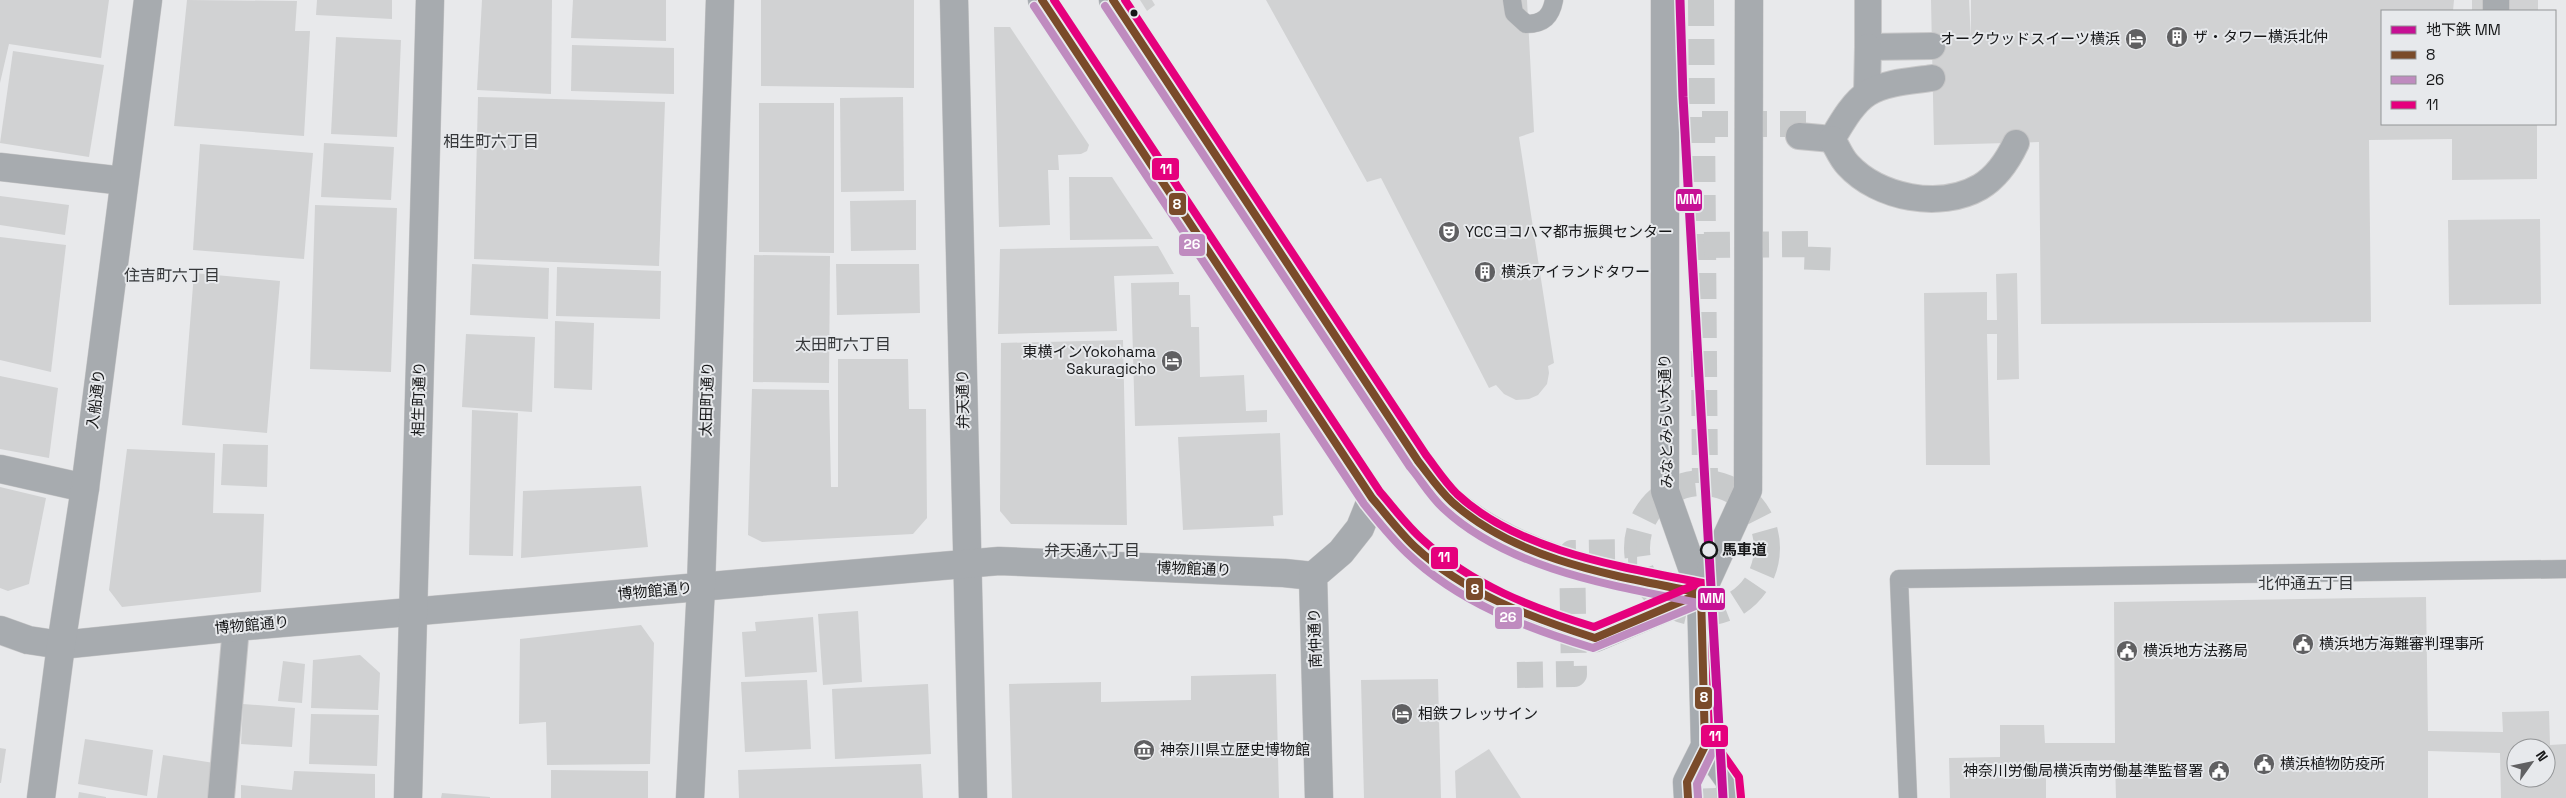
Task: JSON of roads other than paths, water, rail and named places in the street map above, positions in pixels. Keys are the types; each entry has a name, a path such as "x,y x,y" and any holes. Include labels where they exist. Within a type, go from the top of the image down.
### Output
{"highway":[{"path":"1042,0 1372,498 1415,548 1470,589 1520,614 1595,638 1701,593"},
{"path":"1113,0 1418,461 1454,504 1500,536 1550,558 1594,570 1701,593"},
{"path":"1688,798 1687,782 1704,746 1701,593"},
{"path":"1704,746 1730,781 1731,798"}],"street":[{"name":"入船通り","path":"41,798 61,645 85,488 148,0"},
{"name":"相生町通り","path":"408,798 430,0"},
{"name":"太田町通り","path":"690,798 701,587 720,0"},
{"name":"弁天通り","path":"954,0 973,798"},
{"name":"みなとみらい大通り","path":"1665,0 1665,491 1701,593"},
{"path":"1701,593 1748,490 1749,0"},
{"path":"1867,93 1868,0"},
{"path":"1868,47 1932,46"},
{"path":"1832,139 1851,111 1867,93 1897,82 1932,78"},
{"path":"1799,136 1832,139"},
{"path":"1832,139 1848,165 1879,188 1913,197 1948,197 1980,187 2006,163 2016,143"},
{"path":"0,167 124,181"},
{"path":"0,469 85,488"},
{"path":"1314,576 1341,552 1360,528 1372,498"},
{"name":"博物館通り","path":"0,630 28,640 61,645 414,611 999,561 1274,572 1314,576"},
{"name":"南仲通り","path":"1314,576 1319,798"},
{"path":"221,798 236,627"}],"lane":[{"path":"1512,0 1514,13 1526,24 1534,24 1549,17 1553,10 1554,0"},
{"path":"1908,798 1899,579 2566,569"}],"tunnel":[{"path":"1701,0 1705,483"},
{"path":"1702,124 1807,124"},
{"path":"1704,245 1818,244 1817,270"},
{"path":"1702,483 1715,484 1727,488 1748,502 1762,523 1766,535 1767,548 1766,561 1762,573 1748,594 1727,608 1715,612 1702,613 1689,612 1677,608 1656,594 1642,573 1638,561 1637,548 1638,535 1642,523 1656,502 1677,488 1689,484 1702,483"},
{"path":"1517,675 1574,674 1572,553 1637,552"},
{"path":"1714,749 1716,798"}],"metro line":[{"name":"MM","path":"1680,0 1683,97 1723,798"}],"place":[{"name":"ザ・タワー横浜北仲","path":"2177,37"},
{"name":"オークウッドスイーツ横浜","path":"2136,39"},
{"name":"YCCヨコハマ都市振興センター","path":"1449,232"},
{"name":"横浜アイランドタワー","path":"1485,272"},
{"name":"東横インYokohama Sakuragicho","path":"1172,361"},
{"name":"馬車道","path":"1709,550"},
{"name":"横浜地方海難審判理事所","path":"2303,644"},
{"name":"横浜地方法務局","path":"2127,651"},
{"name":"相鉄フレッサイン","path":"1402,714"},
{"name":"神奈川県立歴史博物館","path":"1144,750"},
{"name":"横浜植物防疫所","path":"2264,764"},
{"name":"神奈川労働局横浜南労働基準監督署","path":"2219,771"}],"district":[{"name":"相生町六丁目","path":"491,141"},
{"name":"住吉町六丁目","path":"172,275"},
{"name":"太田町六丁目","path":"843,344"},
{"name":"弁天通六丁目","path":"1092,550"},
{"name":"北仲通五丁目","path":"2306,583"}]}
